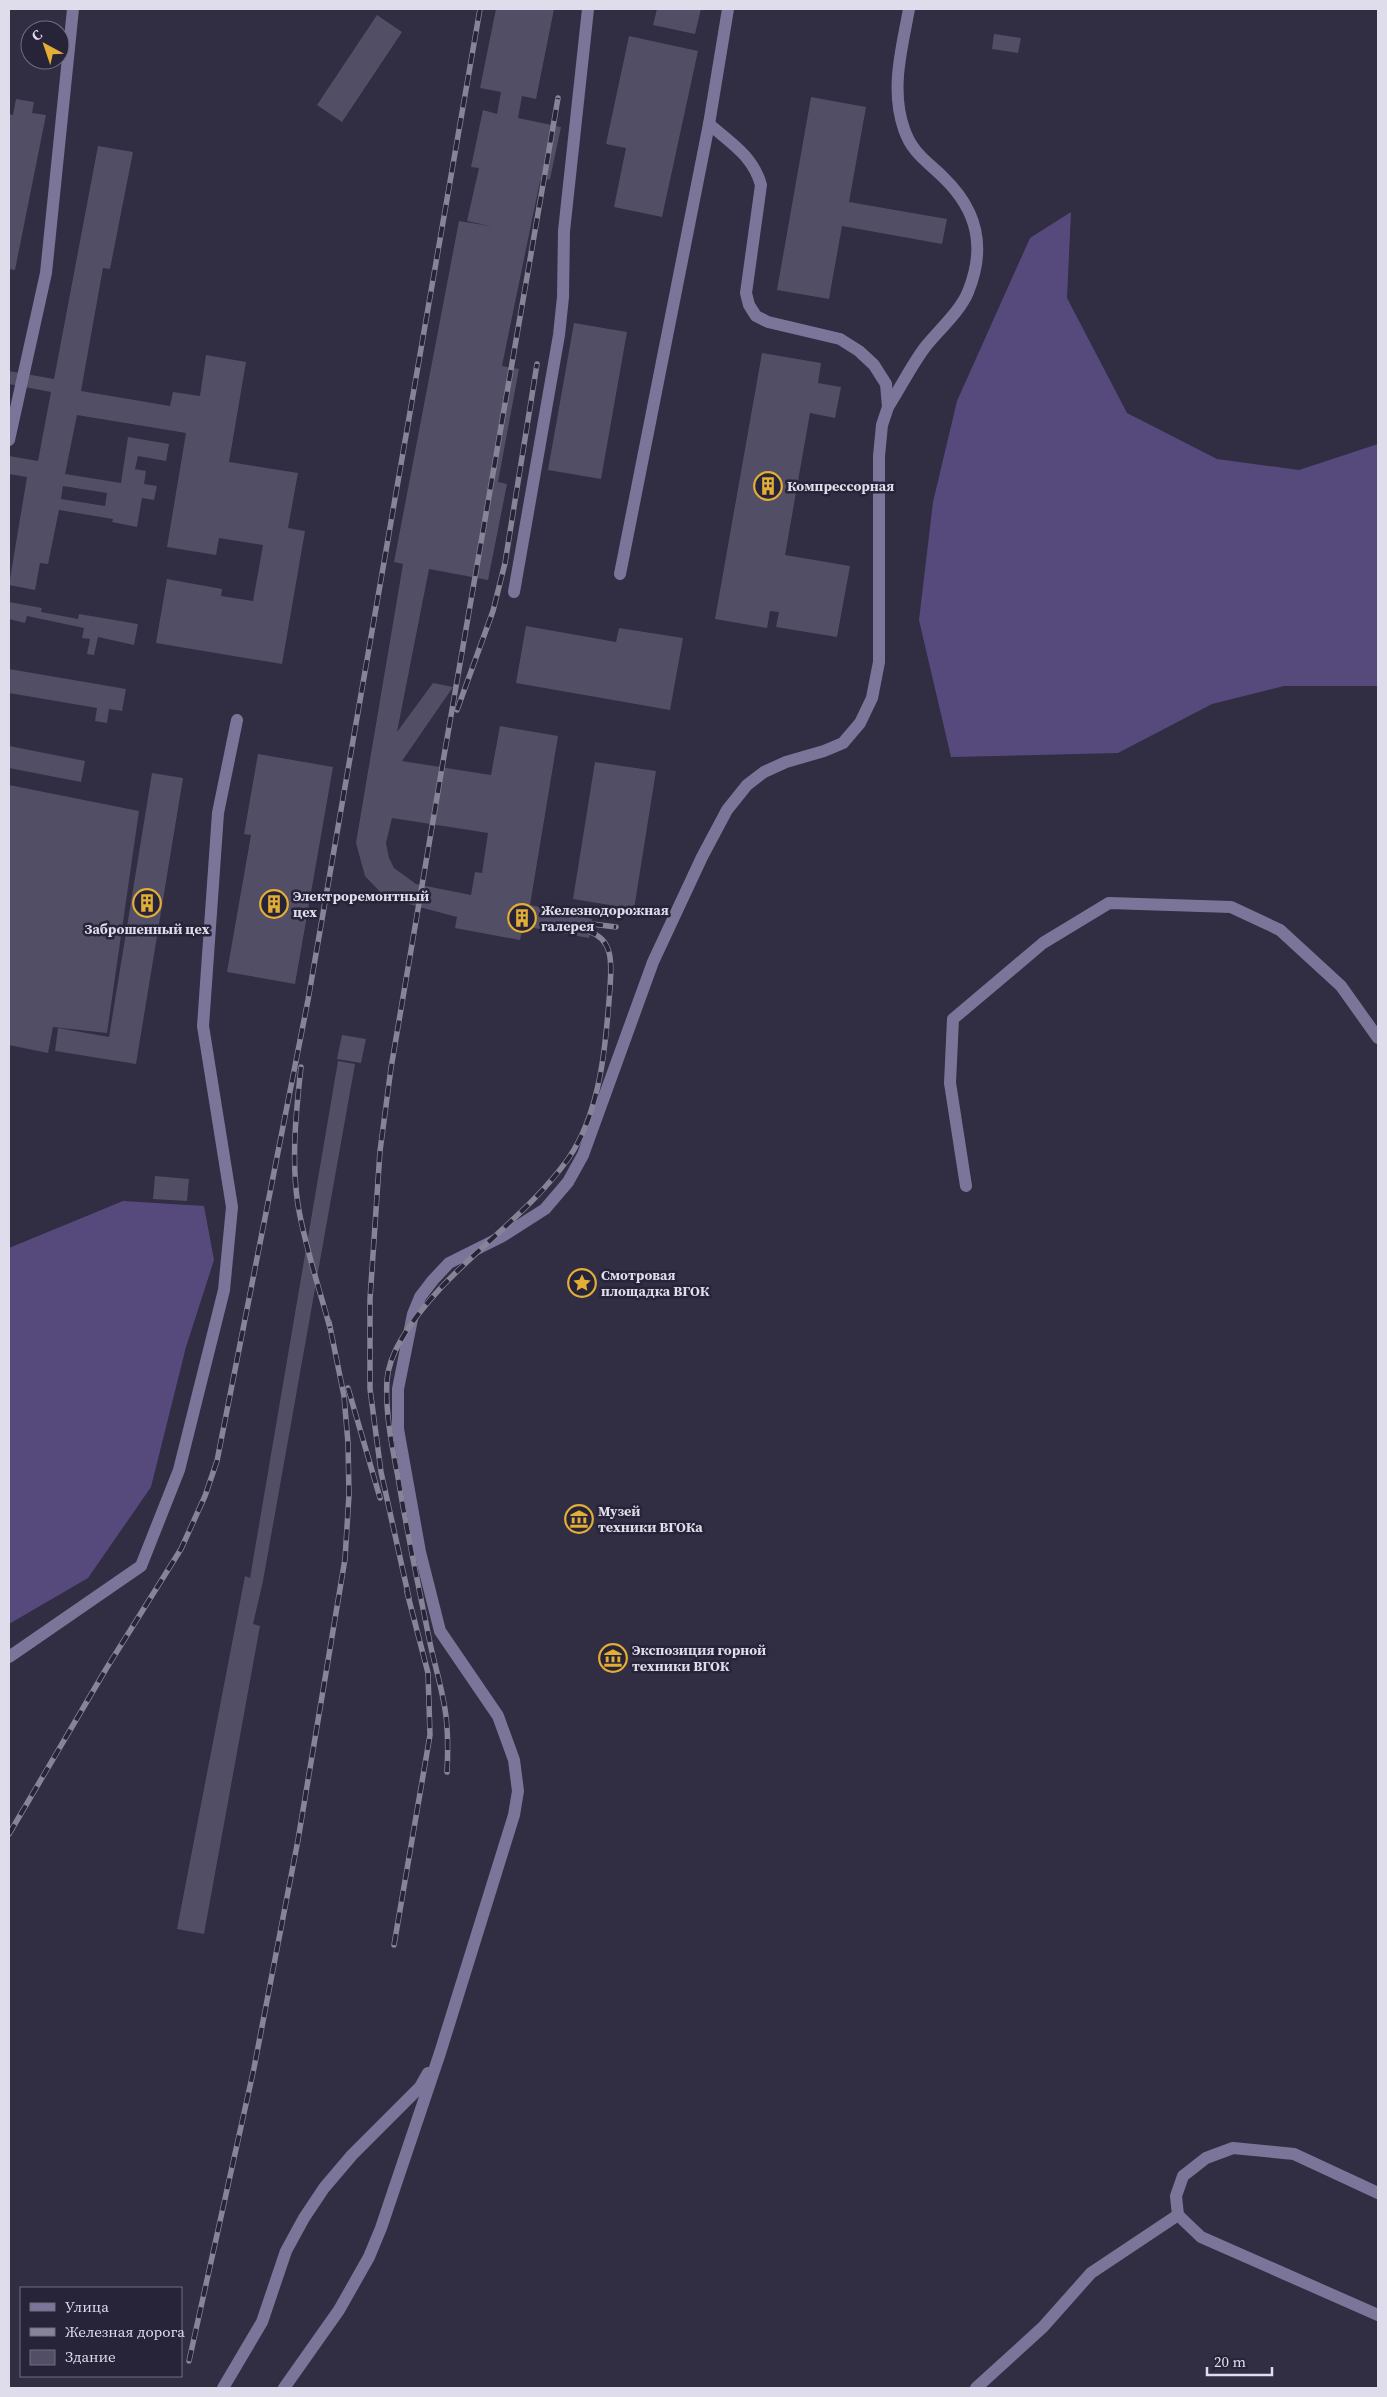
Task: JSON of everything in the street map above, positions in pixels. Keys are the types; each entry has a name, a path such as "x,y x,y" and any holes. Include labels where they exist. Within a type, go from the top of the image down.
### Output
{"lane":[{"path":"9,440 46,273 73,9"},
{"path":"514,592 559,335 563,297 564,231 588,9"},
{"path":"620,574 708,124 728,9"},
{"path":"284,2388 339,2310 369,2257 398,2180 440,2053 514,1815 518,1791 514,1760 498,1716 440,1631 420,1552 398,1429 397,1406 406,1340 420,1297 432,1280 449,1263 500,1237 545,1209 568,1182 583,1156 653,962 702,857 727,810 747,785 764,772 786,762 824,751 843,742 860,723 872,698 879,662 879,456 882,425 888,407 925,347 968,294 976,267 978,240 973,218 962,198 944,177 924,161 909,142 901,118 897,76 909,9"},
{"path":"708,124 749,160 757,170 761,185 746,293 749,305 756,316 768,322 840,339 859,351 874,366 886,384 888,407"},
{"path":"9,1657 141,1566 179,1470 224,1290 232,1207 202,1026 218,813 237,720"},
{"path":"966,1186 950,1083 953,1019 1043,943 1109,904 1231,907 1280,930 1341,986 1378,1038"},
{"path":"223,2388 262,2322 286,2251 304,2218 324,2188 352,2155 420,2087 440,2053"},
{"path":"1378,2193 1294,2154 1233,2148 1206,2158 1182,2176 1176,2196 1178,2215 1201,2237 1378,2315"},
{"path":"976,2388 1043,2328 1091,2272 1178,2215"}],"shaded area":[{"path":"1071,212 1067,298 1127,413 1217,459 1299,470 1378,444 1378,686 1284,686 1212,704 1118,753 951,757 919,620 933,502 957,401 1030,238"},
{"path":"123,1201 204,1206 214,1260 186,1347 151,1487 88,1578 9,1624 9,1248"}],"building":[{"path":"496,9 554,9 536,99 522,96 518,118 561,127 550,179 540,181 502,366 519,369 498,482 507,484 488,580 429,569 397,732 433,683 453,687 402,761 491,775 500,726 558,736 530,905 592,919 589,938 523,926 520,940 455,928 457,917 383,895 365,876 356,843 403,564 394,562 459,221 490,226 467,221 479,168 471,167 483,110 497,114 501,92 480,88","holes":["392,818 488,833 482,873 475,872 471,895 416,884 394,868 389,858 386,843"]},
{"path":"657,9 701,9 695,34 653,25"},
{"path":"377,15 402,32 342,122 317,105"},
{"path":"994,34 1021,38 1018,53 992,49"},
{"path":"629,36 698,51 662,217 614,207 626,148 606,144"},
{"path":"811,97 866,107 849,202 947,219 942,244 842,226 829,299 777,290"},
{"path":"16,99 34,102 32,113 46,115 15,270 9,269 9,114 13,115"},
{"path":"98,146 133,152 110,269 103,268 81,391 170,406 173,392 200,396 206,355 246,362 229,462 298,473 288,528 305,531 282,664 156,643 167,579 222,589 221,596 253,601 263,545 219,538 216,555 167,547 186,433 77,415 65,474 121,483 128,437 169,444 166,461 138,456 135,469 146,471 144,484 157,486 154,500 142,498 137,527 112,522 113,519 59,510 48,564 40,563 35,590 9,585 27,477 9,474 9,456 38,461 51,392 9,384 9,371 54,379","holes":["63,486 107,493 105,506 61,499"]},
{"path":"574,323 627,332 601,479 548,470"},
{"name":"Компрессорная","path":"762,353 821,363 818,383 841,387 835,418 810,413 785,555 850,566 837,637 776,627 779,612 770,611 767,628 715,619"},
{"path":"9,602 42,608 41,612 78,619 79,614 138,624 134,645 98,637 94,655 87,654 90,639 82,638 84,628 27,616 25,623 9,619"},
{"path":"526,626 616,642 619,628 683,638 670,710 516,683"},
{"path":"9,669 126,689 122,711 109,709 107,723 95,721 97,708 9,693"},
{"path":"9,746 85,761 81,782 9,768"},
{"name":"Электроремонтный цех","path":"258,754 333,767 295,984 227,972 251,835 244,834"},
{"path":"595,762 656,771 634,909 573,899"},
{"name":"Заброшенный цех","path":"152,773 183,778 136,1064 55,1051 58,1028 109,1037"},
{"path":"9,785 139,811 107,1033 53,1027 48,1053 9,1045"},
{"path":"342,1035 366,1039 361,1063 337,1059"},
{"path":"338,1061 355,1064 263,1581 253,1624 260,1626 204,1934 177,1929 245,1576 250,1578"},
{"path":"155,1176 189,1179 187,1201 153,1199"}],"railway":[{"path":"9,1834 106,1669 181,1549 205,1496 217,1461 308,1000 480,9"},
{"path":"409,1598 381,1472 370,1389 370,1299 380,1151 391,1068 558,98"},
{"path":"457,710 493,611 505,563 537,364"},
{"path":"592,924 616,927"},
{"path":"447,1772 447,1723 445,1707 413,1560 391,1441 387,1405 388,1375 398,1345 418,1314 438,1291 549,1183 568,1159 579,1140 595,1099 600,1076 604,1054 611,964 608,948 604,941 590,932"},
{"path":"301,1067 295,1136 296,1188 304,1236 330,1328"},
{"path":"189,2361 254,2068 298,1840 345,1559 349,1495 348,1443 344,1396 329,1322"},
{"path":"348,1388 380,1498"},
{"path":"394,1945 430,1735 428,1673 407,1592"}],"place":[{"name":"Компрессорная","path":"768,486"},
{"name":"Заброшенный цех","path":"147,903"},
{"name":"Электроремонтный цех","path":"274,904"},
{"name":"Железнодорожная галерея","path":"522,918"},
{"name":"Смотровая площадка ВГОК","path":"582,1283"},
{"name":"Музей техники ВГОКа","path":"579,1519"},
{"name":"Экспозиция горной техники ВГОК","path":"613,1658"}]}
